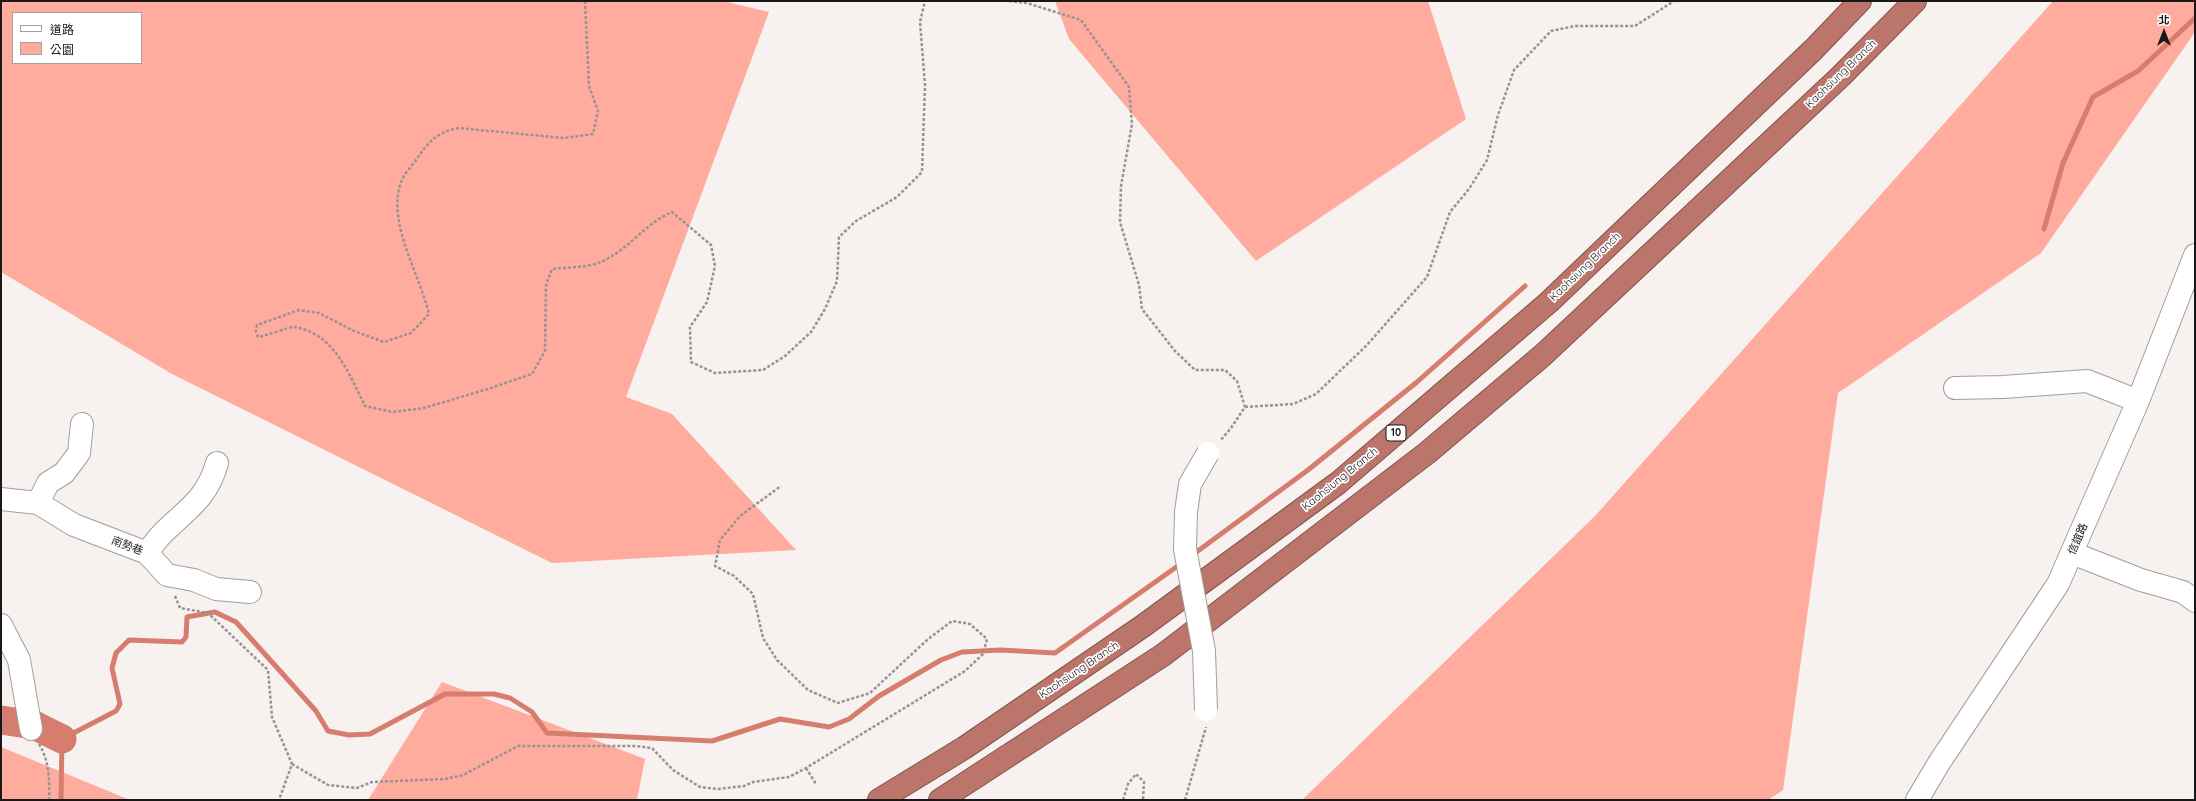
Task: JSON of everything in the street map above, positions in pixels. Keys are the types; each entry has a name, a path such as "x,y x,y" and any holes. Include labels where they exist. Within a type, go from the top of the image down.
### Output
{"highway":[{"name":"Kaohsiung Branch","path":"879,800 964,748 1143,626 1338,483 1549,302 1814,49 1860,1"},
{"name":"Kaohsiung Branch","path":"940,800 1163,655 1427,453 1543,355 1841,76 1915,1"}],"street":[{"name":"信誼路","path":"1917,800 1939,763 2058,584 2138,401 2195,255"},
{"path":"1955,388 2003,387 2087,381 2138,401"},
{"path":"38,503 48,483 64,473 79,453 82,424"},
{"path":"1206,710 1204,651 1185,549 1186,512 1190,484 1208,453"},
{"path":"147,553 162,534 195,506 213,476 217,463"},
{"name":"南勢巷","path":"1,499 38,503 74,525 147,553 167,575"},
{"path":"2072,553 2141,580 2183,592 2195,601"},
{"path":"167,575 194,580 216,589 250,592"},
{"path":"1,625 19,660 31,729"}],"path":[{"path":"585,1 589,86 598,112 593,134 564,138 458,128 442,131 425,147 400,184 397,202 402,235 425,297 429,314 411,333 384,342 354,331 319,313 299,310 257,325 256,332 258,337 292,327 312,333 333,348 365,406 393,412 424,408 491,388 532,374 545,351 546,285 552,269 598,263 614,254 663,216 672,212 711,245 714,266 707,302 690,327 691,362 714,373 762,370 785,356 811,332 825,309 837,281 839,237 856,221 896,197 922,172 925,84 920,22 925,1"},
{"path":"1009,1 1027,3 1081,20 1129,87 1132,124 1121,186 1120,222 1139,285 1142,309 1175,350 1195,370 1225,370 1237,381 1245,407"},
{"path":"1245,407 1293,404 1316,394 1367,345 1427,277 1450,212 1469,189 1487,160 1498,115 1514,70 1552,31 1575,26 1635,26 1674,1"},
{"path":"1208,453 1231,428 1245,407"},
{"path":"167,575 180,608 208,613 268,670 272,717 292,764 328,785 357,788 372,782 445,779 464,775 518,746 636,746 652,748 673,770 700,787 718,789 744,786 754,782 789,777 806,768 965,671 984,654 987,639 970,624 952,621 927,640 870,693 838,703 808,690 777,660 763,638 753,594 734,576 714,566 720,540 740,516 781,486"},
{"path":"1185,800 1206,731 1206,710"},
{"path":"31,729 45,753 50,783 49,800"},
{"path":"279,800 292,764"},
{"path":"806,768 816,784"},
{"path":"1123,800 1128,784 1136,774 1144,782 1143,800"}],"green space":[{"path":"1,1 723,1 769,12 626,397 672,414 796,550 552,563 172,374 1,272"},
{"path":"1055,1 1428,1 1466,119 1256,261 1069,39"},
{"path":"2053,1 2195,1 2195,32 2041,253 1838,393 1783,790 1768,800 1302,800 1595,516"},
{"path":"442,682 645,759 637,800 368,800"},
{"path":"1,747 130,800 1,800"}],"waterway":[{"path":"2044,229 2063,163 2093,97 2138,71 2195,18"},
{"path":"1191,556 1308,470 1417,382 1525,286"},
{"path":"61,800 62,739 116,711 120,704 112,668 116,653 129,640 182,642 186,637 187,617 215,612 236,622 316,711 328,731 349,735 370,734 445,694 494,694 510,698 532,712 547,733 712,741 780,719 829,727 849,719 879,696 941,660 962,652 1001,650 1055,653 1182,563"},
{"path":"1,720 34,725 62,739"}]}
